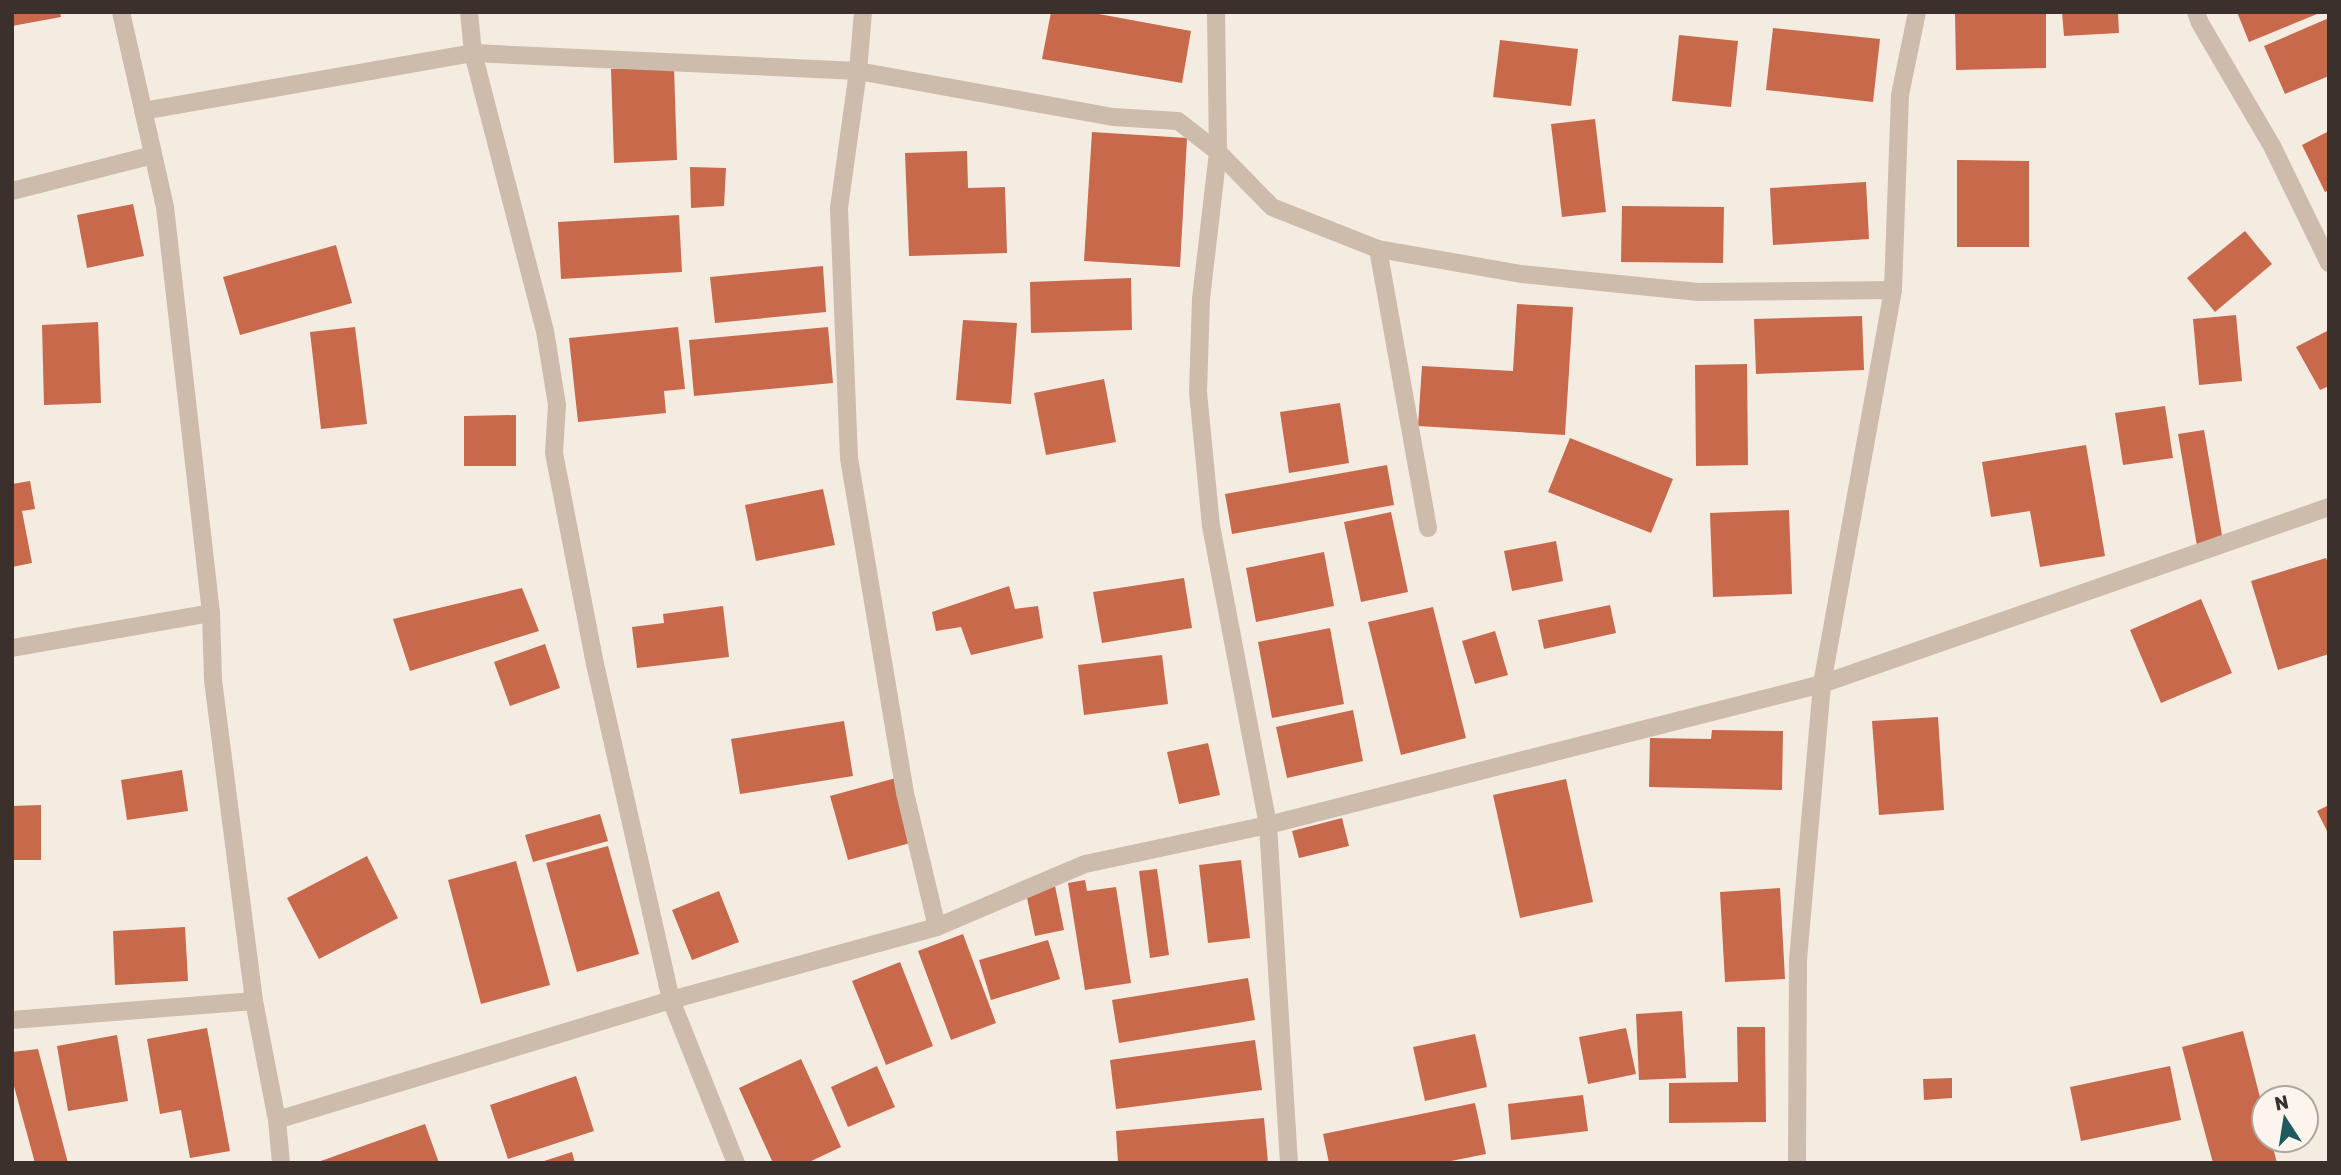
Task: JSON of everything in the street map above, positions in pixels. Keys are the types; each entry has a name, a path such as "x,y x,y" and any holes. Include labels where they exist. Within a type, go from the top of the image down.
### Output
{"street":[{"path":"121,12 165,207 211,614 213,680 254,1001 277,1120 281,1163"},
{"path":"469,12 473,53 545,331 557,404 555,453 559,480 595,664 671,1000 736,1163"},
{"path":"863,12 858,71 839,208 849,458 905,793 937,928"},
{"path":"1216,12 1218,152 1201,299 1198,392 1211,526 1268,825 1289,1163"},
{"path":"1797,1163 1798,960 1822,684 1893,290 1900,95 1917,12"},
{"path":"2196,12 2272,146 2329,263"},
{"path":"143,111 473,53 858,71 1114,117 1178,121 1218,152 1272,207 1378,249 1521,274 1698,292 1893,290"},
{"path":"12,191 153,155"},
{"path":"1378,249 1428,528"},
{"path":"277,1120 671,1000 937,928 1085,864 1268,825 1822,684 2329,508"},
{"path":"12,648 211,614"},
{"path":"12,1020 254,1001"}],"building":[{"path":"12,12 60,12 61,17 12,26"},
{"path":"1051,12 1088,12 1191,31 1182,83 1042,59"},
{"path":"1955,12 2046,12 2046,68 1956,70"},
{"path":"2062,12 2118,12 2119,33 2064,36"},
{"path":"2237,12 2322,12 2249,42"},
{"path":"2329,18 2329,76 2285,94 2264,46"},
{"path":"1773,28 1880,39 1873,102 1766,90"},
{"path":"1679,35 1738,41 1731,107 1672,101"},
{"path":"1500,40 1578,49 1571,106 1493,97"},
{"path":"674,67 677,160 614,163 611,69"},
{"path":"1595,119 1606,212 1562,217 1551,124"},
{"path":"2329,131 2329,190 2325,192 2302,145"},
{"path":"1092,132 1187,138 1180,267 1084,261"},
{"path":"967,151 968,188 1005,187 1007,253 909,256 905,153"},
{"path":"1957,160 2029,161 2029,247 1957,247"},
{"path":"690,167 726,168 724,206 691,208"},
{"path":"1866,182 1869,239 1773,245 1770,188"},
{"path":"133,204 144,256 87,268 77,215"},
{"path":"1622,206 1724,207 1723,263 1621,262"},
{"path":"679,215 682,272 561,279 558,222"},
{"path":"2245,231 2272,264 2215,312 2187,278"},
{"path":"336,245 352,303 240,335 223,277"},
{"path":"823,266 826,312 715,323 710,277"},
{"path":"1131,278 1132,330 1031,333 1030,282"},
{"path":"1517,304 1573,307 1565,435 1418,426 1422,366 1513,371"},
{"path":"2236,315 2242,381 2199,385 2193,319"},
{"path":"1862,316 1864,370 1756,374 1754,319"},
{"path":"963,320 1017,323 1011,404 956,400"},
{"path":"98,322 101,403 44,405 42,325"},
{"path":"355,327 367,424 321,429 310,332"},
{"path":"678,327 685,389 664,391 666,413 578,422 569,338"},
{"path":"828,327 833,383 694,396 689,340"},
{"path":"2329,330 2329,386 2320,390 2296,347"},
{"path":"1747,364 1748,465 1696,466 1695,365"},
{"path":"1104,379 1116,442 1046,455 1034,393"},
{"path":"1340,403 1349,463 1289,473 1280,412"},
{"path":"2165,406 2173,458 2123,465 2115,413"},
{"path":"516,415 516,466 464,466 464,416"},
{"path":"2204,430 2223,541 2197,546 2178,434"},
{"path":"1570,438 1673,479 1651,533 1548,492"},
{"path":"2086,445 2105,556 2040,567 2030,511 1991,517 1982,462"},
{"path":"1387,465 1394,505 1232,534 1225,494"},
{"path":"30,481 35,509 22,511 32,563 12,567 12,484"},
{"path":"823,489 835,545 756,561 745,505"},
{"path":"1789,510 1792,594 1713,597 1710,513"},
{"path":"1391,512 1408,592 1361,602 1344,522"},
{"path":"1556,541 1563,581 1512,591 1504,551"},
{"path":"1324,552 1334,606 1256,622 1246,568"},
{"path":"2326,558 2329,566 2329,654 2278,670 2251,581"},
{"path":"1184,578 1192,628 1102,643 1093,592"},
{"path":"1009,586 1015,609 1038,606 1043,638 971,655 961,627 936,631 932,612"},
{"path":"522,588 539,631 410,671 393,619"},
{"path":"2201,599 2232,673 2161,703 2130,630"},
{"path":"1610,605 1616,633 1544,649 1538,620"},
{"path":"723,606 729,657 637,668 632,627 664,623 663,614"},
{"path":"1433,607 1466,738 1401,755 1368,622"},
{"path":"1330,628 1344,704 1272,718 1258,642"},
{"path":"1495,631 1508,675 1475,684 1462,641"},
{"path":"545,644 560,688 510,706 494,662"},
{"path":"1162,655 1168,704 1084,715 1078,665"},
{"path":"1353,710 1363,761 1287,778 1276,727"},
{"path":"1938,717 1944,810 1879,815 1872,721"},
{"path":"844,721 853,776 740,794 731,739"},
{"path":"1712,730 1783,731 1782,790 1649,787 1650,738 1711,739"},
{"path":"1208,743 1220,795 1179,804 1167,752"},
{"path":"182,770 188,811 127,820 121,780"},
{"path":"896,778 914,842 848,860 830,796"},
{"path":"1566,779 1593,902 1520,918 1493,795"},
{"path":"41,805 41,860 12,860 12,806"},
{"path":"2329,805 2329,835 2317,811"},
{"path":"600,814 608,841 533,862 525,835"},
{"path":"1342,818 1349,846 1299,858 1292,831"},
{"path":"608,846 639,954 577,972 546,863"},
{"path":"367,856 398,918 319,959 287,898"},
{"path":"1241,860 1250,938 1208,943 1199,865"},
{"path":"516,861 550,985 481,1004 448,880"},
{"path":"1157,869 1169,955 1150,958 1139,871"},
{"path":"1085,880 1087,891 1116,887 1131,983 1085,990 1068,883"},
{"path":"1055,886 1064,930 1035,936 1026,893"},
{"path":"1780,888 1785,979 1725,982 1720,892"},
{"path":"719,891 739,942 692,960 672,910"},
{"path":"185,927 188,981 115,985 113,931"},
{"path":"963,934 996,1023 951,1040 918,951"},
{"path":"1048,940 1060,979 991,1000 979,960"},
{"path":"900,962 933,1046 886,1065 852,981"},
{"path":"1248,978 1255,1020 1119,1043 1112,1000"},
{"path":"1682,1011 1686,1078 1639,1080 1636,1014"},
{"path":"1737,1027 1765,1027 1766,1122 1669,1123 1669,1083 1738,1082"},
{"path":"207,1028 230,1151 190,1158 181,1110 160,1114 147,1039"},
{"path":"1626,1028 1636,1074 1588,1084 1579,1037"},
{"path":"2243,1031 2257,1084 2250,1084 2250,1154 2275,1154 2277,1163 2213,1163 2182,1047"},
{"path":"1475,1034 1487,1087 1425,1101 1413,1047"},
{"path":"117,1035 128,1101 68,1111 57,1046"},
{"path":"1255,1040 1262,1090 1116,1109 1110,1060"},
{"path":"38,1049 68,1163 35,1163 12,1079 12,1052"},
{"path":"801,1059 841,1147 807,1163 773,1163 739,1088"},
{"path":"877,1066 895,1107 848,1127 831,1087"},
{"path":"2170,1066 2181,1120 2081,1141 2070,1087"},
{"path":"576,1076 594,1131 508,1159 490,1105"},
{"path":"1952,1078 1952,1098 1924,1100 1923,1079"},
{"path":"1583,1095 1588,1131 1511,1140 1508,1104"},
{"path":"1475,1103 1486,1154 1441,1163 1329,1163 1323,1134"},
{"path":"1264,1118 1268,1163 1118,1163 1116,1131"},
{"path":"425,1124 439,1163 318,1163 318,1162"},
{"path":"572,1152 575,1163 541,1163 541,1162"}]}
